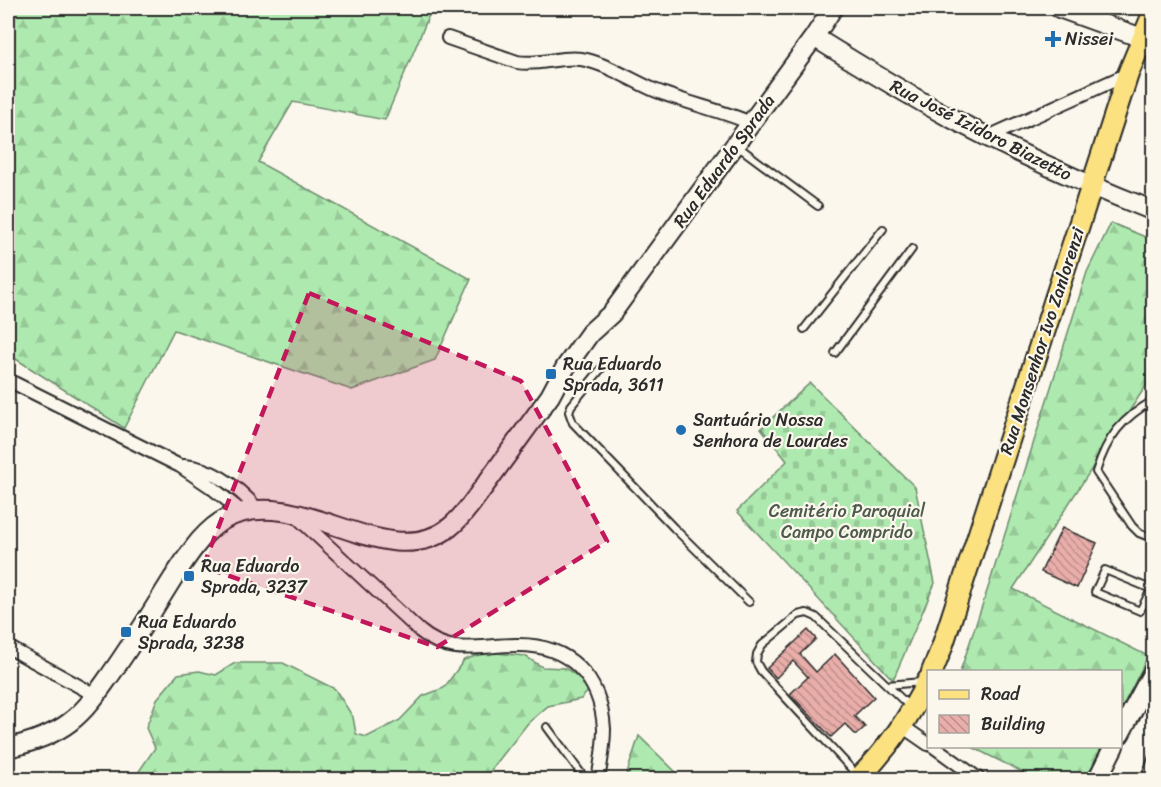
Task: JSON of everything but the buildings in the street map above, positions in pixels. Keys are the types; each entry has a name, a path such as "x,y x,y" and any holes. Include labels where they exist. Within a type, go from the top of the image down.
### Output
{"main road":[{"name":"Rua Eduardo Sprada","path":"250,511 278,510 292,513 389,541 419,541 449,528 472,503 550,396 565,368 590,333 612,313 833,8"},
{"path":"1059,8 1148,38"},
{"name":"Rua Monsenhor Ivo Zanlorenzi","path":"933,670 1128,74 1148,38 1154,11"},
{"name":"Rua José Izidoro Biazetto","path":"814,37 904,92 988,137 1092,187 1154,211"},
{"path":"8,748 54,732 83,710 120,661 196,545 216,525 228,518 250,511"},
{"path":"1122,730 1154,670"},
{"path":"858,778 902,726 927,683"},
{"path":"1097,780 1113,748"}],"street":[{"path":"448,38 526,64 567,59 595,62 653,90 751,123"},
{"path":"988,137 1128,74"},
{"path":"8,380 180,466 250,511"},
{"path":"292,513 420,631 438,644 465,648 538,646 565,655 578,665 592,685 602,714 603,746 598,780"},
{"path":"8,647 95,695"},
{"path":"902,726 927,743"},
{"path":"934,748 981,780"}],"lane":[{"path":"735,144 819,206"},
{"path":"804,329 883,229"},
{"path":"835,353 912,249"},
{"path":"604,366 571,406 569,412 573,423 749,602"},
{"path":"1154,400 1136,410 1123,422 1102,454 1096,472 1132,526 1154,539"},
{"path":"1105,570 1152,587 1140,612 1095,592 1105,570"},
{"path":"858,778 761,671 756,662 762,645 798,615 807,613 816,617 913,709"},
{"path":"887,686 927,681"},
{"path":"547,727 586,780"},
{"path":"1143,780 1154,754"}],"highlighted area":[{"path":"309,293 521,381 607,541 437,647 203,567"}],"green space":[{"path":"8,8 432,8 385,120 293,102 258,162 471,279 435,360 352,390 174,330 124,428 8,354"},
{"path":"1111,223 1153,240 1153,375 1013,589 1148,656 1122,708 1122,670 961,670 1087,272"},
{"name":"Cemitério Paroquial Campo Comprido","path":"810,383 915,487 935,583 893,680 737,511 787,461 761,428"},
{"path":"487,652 525,656 542,667 565,668 587,683 590,689 581,699 548,706 528,723 484,779 133,780 155,748 146,728 157,699 178,674 199,671 216,675 235,663 283,663 335,689 353,717 356,734 367,737 400,720 423,696 444,688 464,660"},
{"path":"639,736 683,779 625,779"},
{"path":"974,748 1101,748 1085,780 1036,779"}],"place":[{"name":"Nissei","path":"1053,39"},
{"name":"Rua Eduardo Sprada, 3611","path":"551,374"},
{"name":"Santuário Nossa Senhora de Lourdes","path":"681,430"},
{"name":"Rua Eduardo Sprada, 3237","path":"189,576"},
{"name":"Rua Eduardo Sprada, 3238","path":"126,632"}]}
